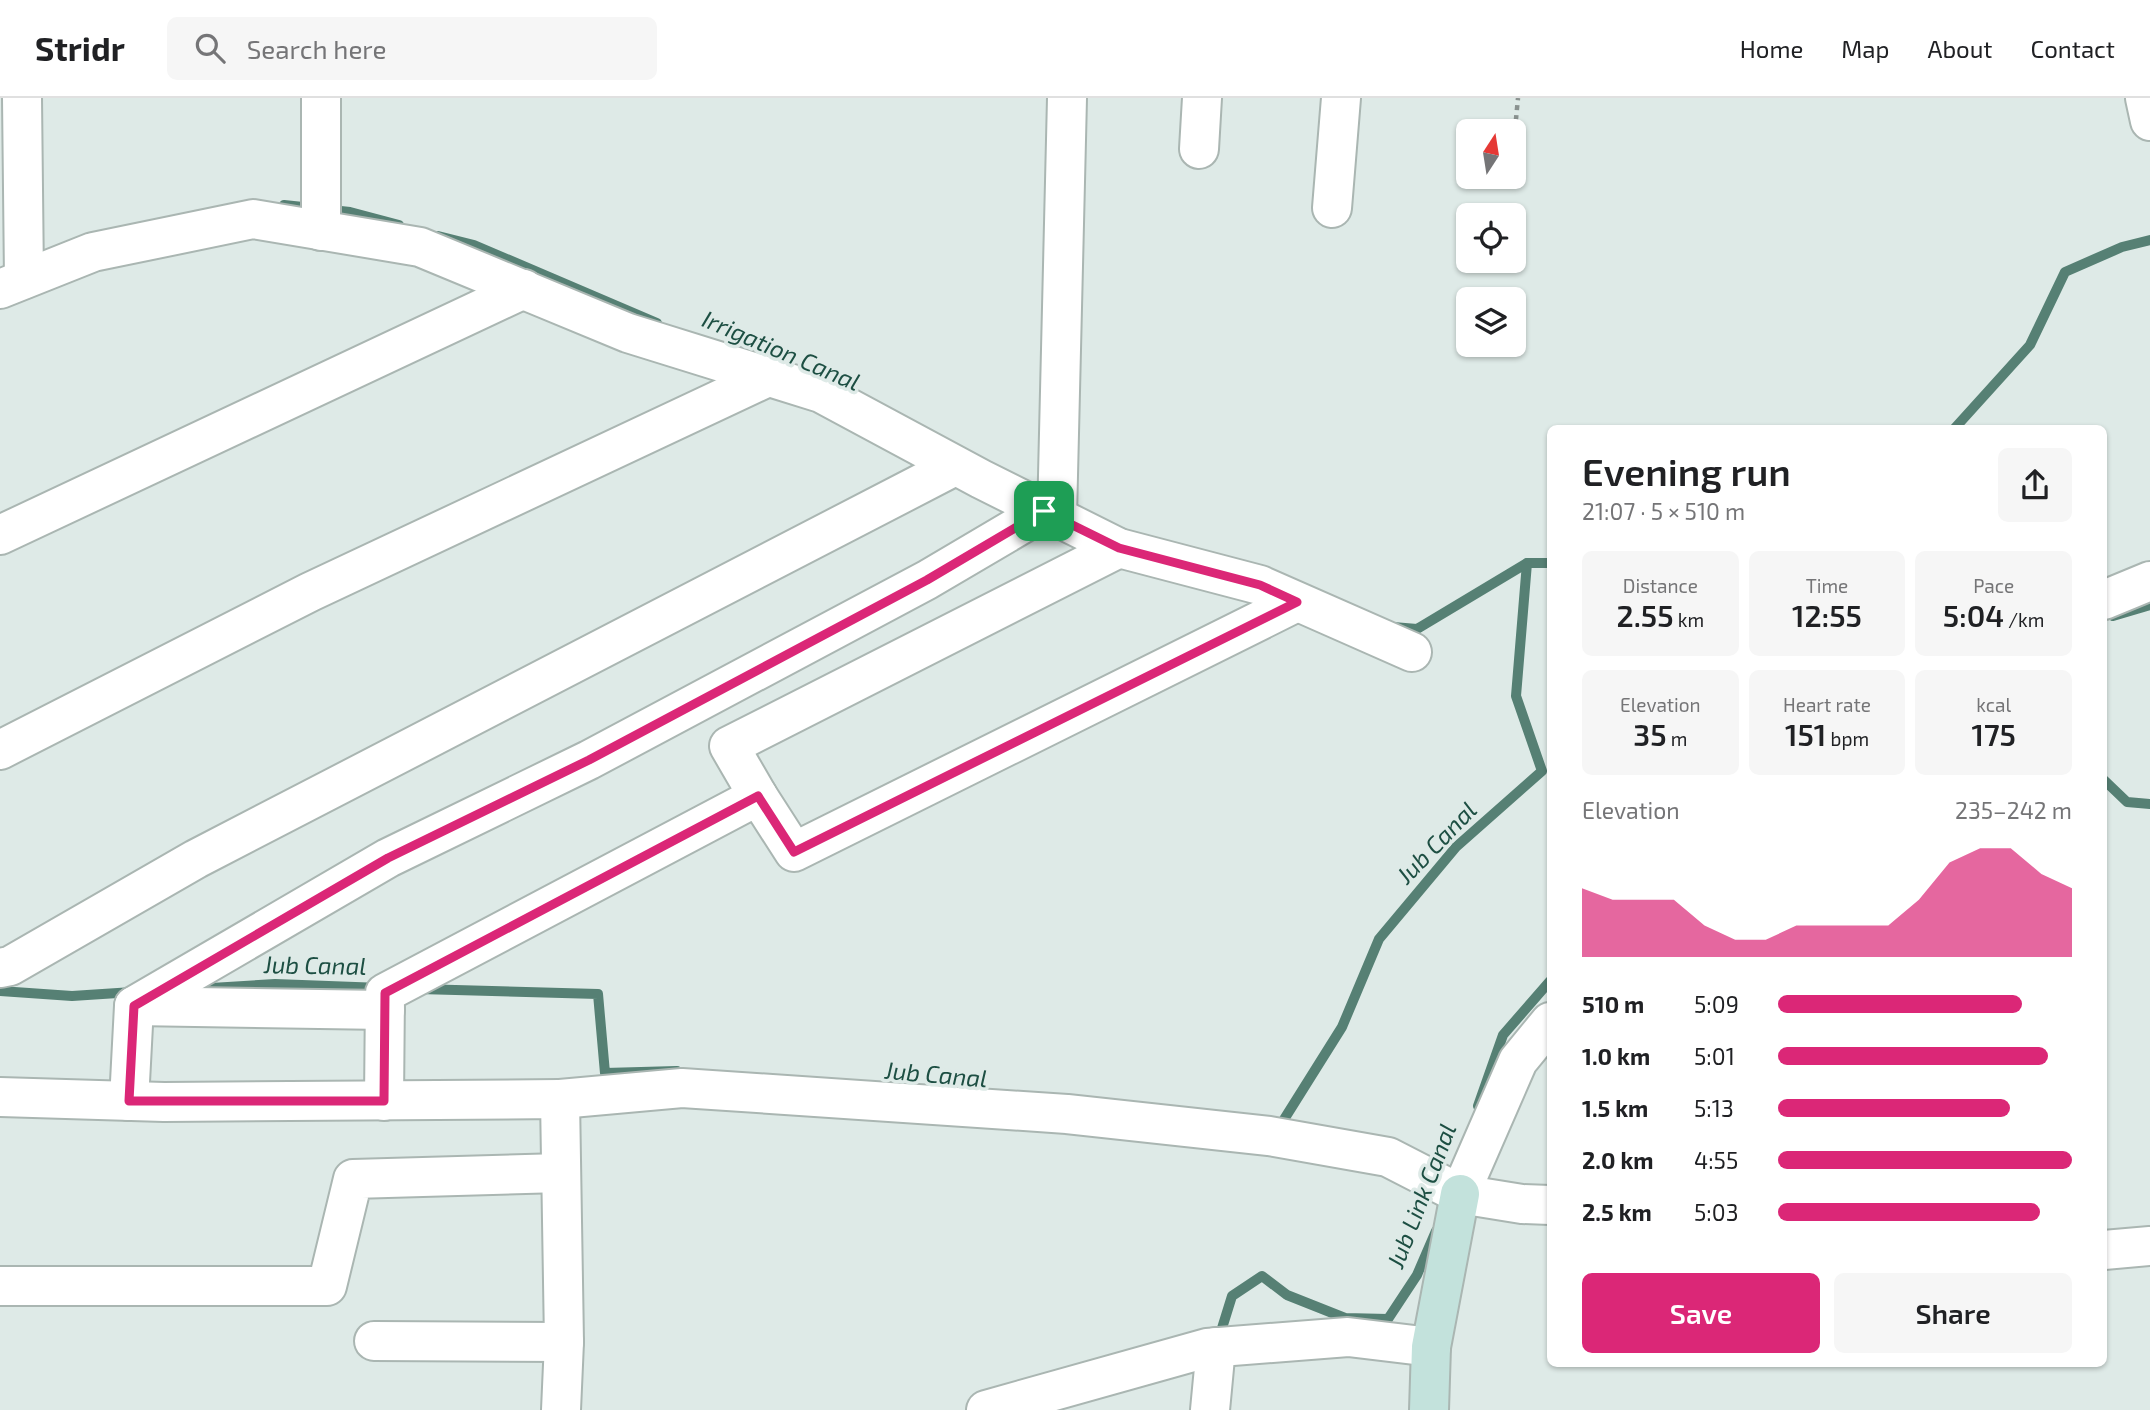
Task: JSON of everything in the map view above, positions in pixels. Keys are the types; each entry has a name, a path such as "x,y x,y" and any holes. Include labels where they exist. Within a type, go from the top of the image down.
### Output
{"street":[{"path":"22,98 12,284 93,252 253,219 421,247 628,333 821,393 955,466 1119,548 1260,585 1412,652"},
{"path":"321,98 321,231"},
{"path":"1050,514 1067,98"},
{"path":"1199,149 1202,98"},
{"path":"1332,208 1341,98"},
{"path":"2145,98 2150,121"},
{"path":"0,535 524,289"},
{"path":"0,750 310,592 770,376"},
{"path":"0,968 10,966 208,853 955,466"},
{"path":"134,1006 388,858 589,760 1050,514"},
{"path":"1119,548 729,746 794,852 1297,602"},
{"path":"2107,599 2150,581"},
{"path":"384,1101 385,993 758,796"},
{"path":"134,1006 385,1010"},
{"path":"129,1101 134,1006"},
{"path":"1429,1410 1431,1347 1460,1194 1517,1061 1547,1026"},
{"path":"0,1097 129,1101 560,1099 682,1088 1094,1117 1269,1136 1388,1157 1460,1194 1522,1204 1547,1205"},
{"path":"560,1099 564,1342 561,1410"},
{"path":"0,1286 327,1286 353,1179 561,1174"},
{"path":"2107,1250 2150,1246"},
{"path":"986,1410 1216,1347 1348,1336 1431,1347"},
{"path":"374,1341 564,1342"},
{"path":"1210,1410 1216,1347"}],"path":[{"path":"1516,119 1518,98"}],"waterway":[{"name":"Irrigation Canal","path":"284,205 350,212 399,225"},
{"name":"Irrigation Canal","path":"438,236 474,245 657,323"},
{"name":"Irrigation Canal","path":"1958,425 2030,345 2065,272 2122,247 2150,240"},
{"name":"Irrigation Canal","path":"1393,627 1417,629 1527,563 1547,563"},
{"name":"Jub Canal","path":"1278,1129 1342,1027 1379,939 1456,847 1542,771 1516,696 1527,563"},
{"name":"Jub Link Canal","path":"2113,616 2150,605"},
{"name":"Jub Link Canal","path":"2107,783 2127,802 2150,804"},
{"name":"Jub Canal","path":"195,989 275,984 382,988"},
{"name":"Jub Link Canal","path":"1478,1106 1503,1035 1547,984"},
{"name":"Jub Canal","path":"419,989 598,994 605,1073 677,1071"},
{"name":"Jub Canal","path":"0,991 72,996 133,992"},
{"name":"Jub Link Canal","path":"1218,1341 1232,1296 1262,1276 1287,1295 1345,1318 1388,1319 1417,1275 1436,1231"}],"route":[{"path":"1044,511 1119,548 1260,585 1297,602 794,852 758,796 385,993 384,1101 129,1101 134,1006 388,858 589,760 927,580 1044,511"}]}
